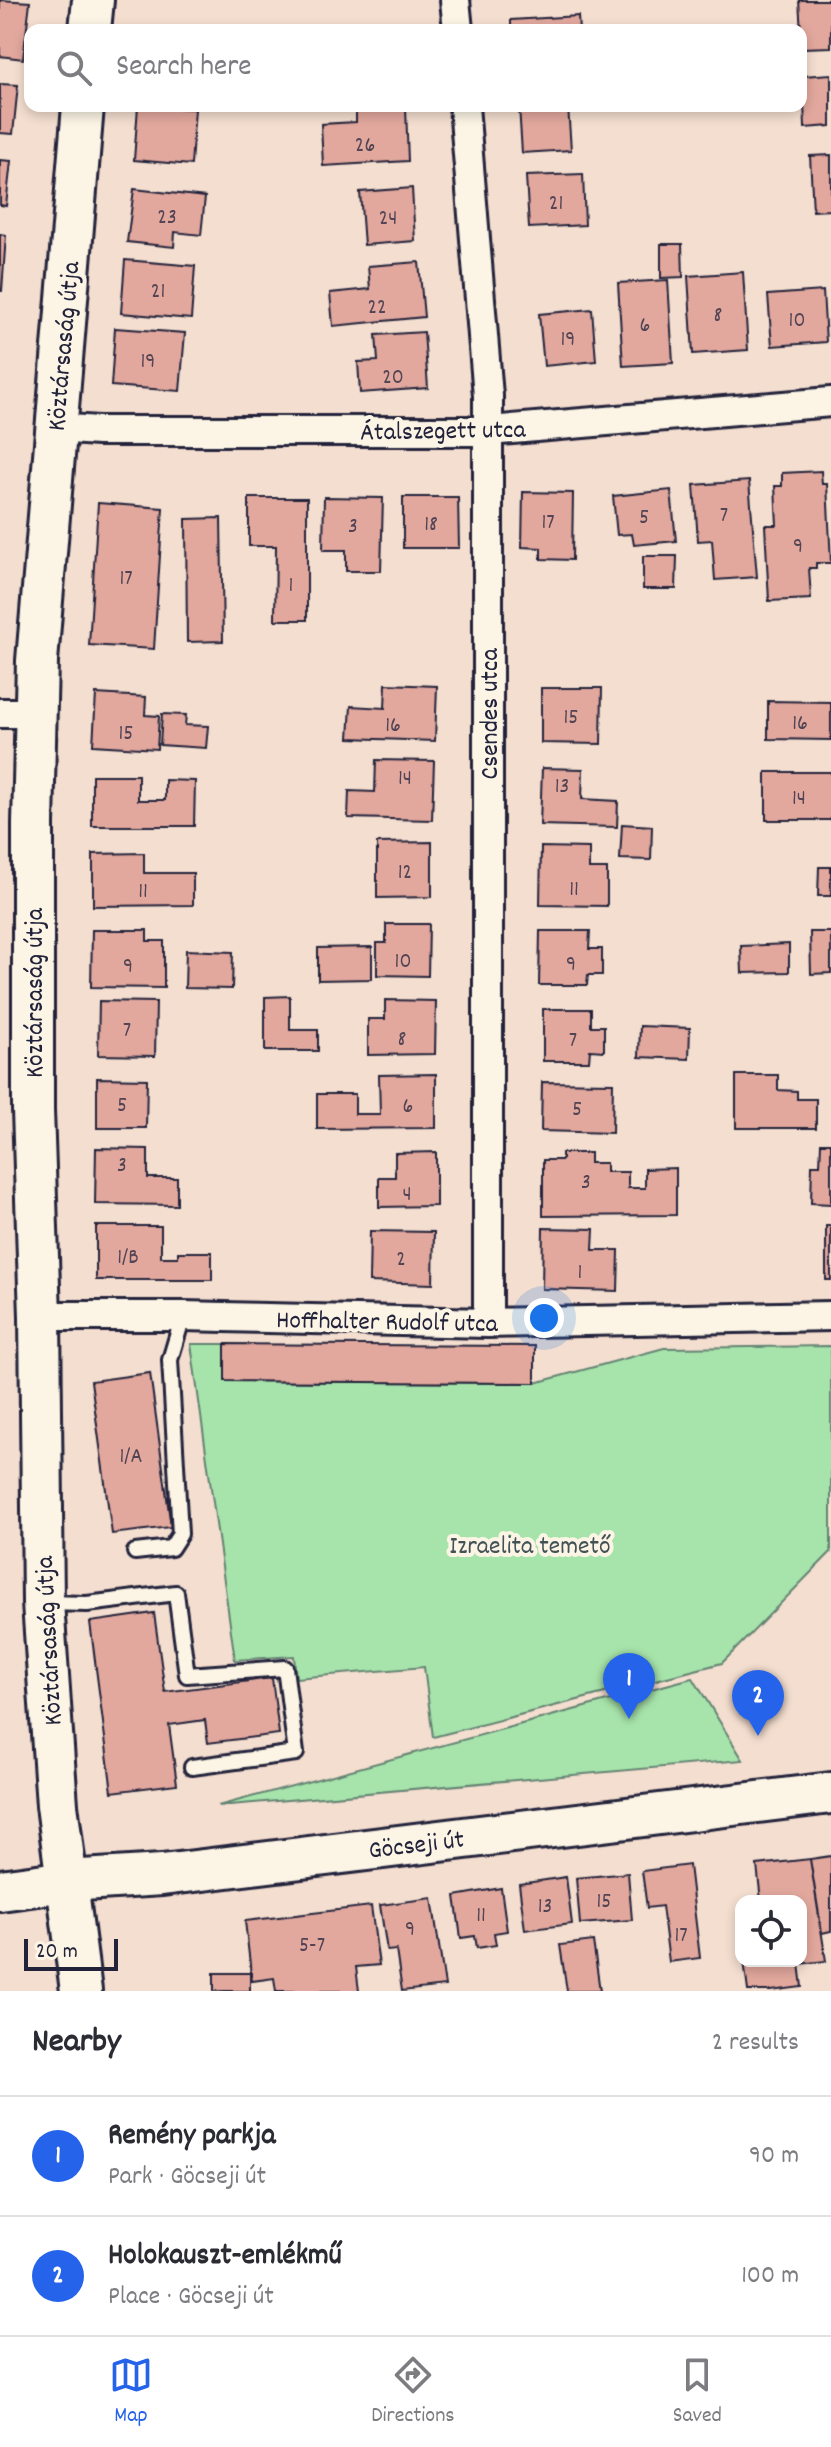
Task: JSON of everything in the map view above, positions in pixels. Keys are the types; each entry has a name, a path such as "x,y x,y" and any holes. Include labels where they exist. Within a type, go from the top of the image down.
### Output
{"street":[{"path":"91,24 93,0"},
{"path":"455,0 457,24"},
{"name":"Köztársaság útja","path":"81,1991 52,1753 43,1603 40,1316 18,713 37,661 82,112"},
{"name":"Csendes utca","path":"464,112 489,431 488,1323"},
{"name":"Átalszegett utca","path":"55,428 98,431 489,431 831,402"},
{"name":"Hoffhalter Rudolf utca","path":"40,1316 488,1323 831,1316"},
{"name":"Göcseji út","path":"0,1890 67,1881 162,1875 830,1792"}],"lane":[{"path":"135,1552 171,1548 180,1534 170,1360 183,1316"},
{"path":"43,1603 87,1604 176,1593 187,1675 285,1668 296,1753 192,1767"}],"green space":[{"name":"Izraelita temető","path":"191,1344 225,1344 225,1381 535,1383 664,1348 831,1346 831,1552 722,1663 433,1737 424,1667 296,1678 294,1656 235,1660"},
{"path":"692,1678 743,1760 218,1806"}],"building":[{"path":"0,0 30,2 27,24 24,24 23,59 0,56"},
{"path":"799,0 831,0 831,47 807,48 807,24 800,24"},
{"path":"578,16 579,24 511,24 511,20"},
{"path":"831,74 831,126 805,128 807,76"},
{"path":"0,84 18,85 13,134 0,133"},
{"path":"138,112 195,112 191,165 134,160"},
{"path":"356,112 406,112 408,161 323,166 321,124 356,122"},
{"path":"519,112 568,112 571,150 522,153"},
{"path":"831,155 831,210 813,211 810,156"},
{"path":"0,160 11,161 6,206 0,205"},
{"path":"583,174 585,225 529,228 526,176"},
{"path":"412,188 415,241 364,245 360,192"},
{"path":"134,189 205,197 201,235 175,232 174,247 127,242"},
{"path":"0,234 6,235 2,291 0,291"},
{"path":"661,244 682,244 683,277 661,278"},
{"path":"125,260 195,266 191,319 121,313"},
{"path":"419,262 424,317 333,326 330,293 370,289 368,266"},
{"path":"743,272 748,350 693,354 688,276"},
{"path":"668,280 673,363 623,366 618,283"},
{"path":"823,291 826,342 772,346 768,295"},
{"path":"592,309 596,361 544,366 539,314"},
{"path":"115,328 185,333 180,391 111,386"},
{"path":"424,332 428,388 360,393 358,362 378,361 376,335"},
{"path":"821,471 822,484 827,484 831,563 816,563 816,568 809,568 811,599 769,601 765,525 777,525 775,486 782,486 782,473"},
{"path":"749,481 757,577 715,580 712,540 698,541 694,485"},
{"path":"671,490 676,541 634,545 632,534 617,535 613,496"},
{"path":"523,492 573,493 572,560 541,559 541,548 522,547"},
{"path":"324,497 383,498 381,571 346,571 346,550 323,550"},
{"path":"403,497 458,497 459,548 403,548"},
{"path":"249,498 307,498 307,620 275,620 276,546 249,546"},
{"path":"98,503 163,508 154,649 89,645"},
{"path":"221,518 223,641 187,642 186,519"},
{"path":"643,556 677,556 676,589 643,589"},
{"path":"386,684 437,686 435,741 349,738 351,706 385,708"},
{"path":"541,688 602,688 601,744 541,743"},
{"path":"96,694 146,697 145,715 159,716 157,749 93,745"},
{"path":"768,701 831,702 831,740 768,739"},
{"path":"162,714 186,715 185,725 208,726 206,748 160,745"},
{"path":"376,760 434,761 432,820 348,818 349,791 375,792"},
{"path":"542,768 583,769 582,799 618,801 617,827 540,825"},
{"path":"766,772 831,772 831,820 766,820"},
{"path":"92,775 138,775 138,800 165,800 165,780 195,781 194,826 92,826"},
{"path":"622,824 652,826 651,860 620,859"},
{"path":"432,842 432,897 377,898 377,843"},
{"path":"541,847 589,848 589,869 607,869 607,906 540,905"},
{"path":"144,853 144,873 193,873 193,905 93,906 93,854"},
{"path":"819,867 831,867 831,896 818,896"},
{"path":"386,924 429,924 428,976 377,975 377,943 386,943"},
{"path":"92,930 147,930 147,941 164,941 164,988 91,987"},
{"path":"540,931 590,931 589,949 602,949 602,975 588,975 587,985 539,985"},
{"path":"810,932 831,932 831,973 811,974"},
{"path":"789,944 789,972 742,973 741,946"},
{"path":"372,947 372,979 318,980 318,948"},
{"path":"186,950 233,952 232,989 185,988"},
{"path":"290,996 290,1030 318,1030 318,1051 265,1051 265,997"},
{"path":"385,1000 436,1001 435,1054 368,1055 368,1019 385,1019"},
{"path":"99,1001 156,1002 155,1056 98,1055"},
{"path":"543,1009 591,1009 591,1026 604,1026 604,1051 590,1050 589,1061 543,1061"},
{"path":"640,1026 690,1028 689,1059 639,1057"},
{"path":"436,1074 436,1128 317,1129 317,1094 355,1094 355,1114 380,1114 379,1075"},
{"path":"736,1075 778,1075 778,1090 797,1091 797,1099 816,1099 816,1128 736,1128"},
{"path":"97,1078 147,1079 146,1128 97,1128"},
{"path":"542,1082 613,1083 612,1133 541,1131"},
{"path":"821,1143 831,1143 831,1204 811,1203 812,1165 820,1165"},
{"path":"96,1148 148,1149 148,1178 177,1178 177,1205 95,1204"},
{"path":"436,1152 436,1206 379,1207 379,1177 395,1177 395,1153"},
{"path":"562,1153 590,1153 590,1163 606,1163 606,1172 628,1172 628,1188 645,1188 645,1169 676,1168 676,1215 543,1216 543,1160 562,1160"},
{"path":"96,1226 161,1226 161,1257 178,1257 178,1252 212,1252 212,1280 96,1280"},
{"path":"826,1226 831,1226 831,1280 826,1280"},
{"path":"543,1228 594,1229 593,1250 619,1250 618,1291 542,1289"},
{"path":"370,1231 434,1232 433,1284 369,1282"},
{"path":"225,1344 535,1346 535,1383 225,1381"},
{"path":"150,1373 171,1527 112,1534 91,1381"},
{"path":"154,1613 165,1692 272,1678 279,1734 208,1743 205,1720 169,1725 177,1784 112,1792 90,1622"},
{"path":"831,1856 831,1931 822,1933 810,1859"},
{"path":"810,1859 826,1961 807,1963 807,1895 760,1895 757,1865"},
{"path":"689,1865 700,1958 669,1962 662,1906 647,1908 642,1871"},
{"path":"628,1873 632,1920 580,1924 576,1878"},
{"path":"566,1877 572,1924 525,1930 519,1884"},
{"path":"501,1888 507,1931 494,1933 496,1945 477,1948 475,1936 461,1938 455,1896"},
{"path":"432,1898 445,1986 402,1991 396,1950 387,1951 380,1905"},
{"path":"371,1906 379,1965 356,1967 359,1991 276,1991 274,1978 252,1981 245,1921"},
{"path":"593,1941 600,1991 567,1991 560,1945"},
{"path":"745,1967 799,1967 802,1987 748,1991"},
{"path":"214,1973 250,1973 250,1991 214,1991"}],"place":[{"name":"Remény parkja","path":"629,1719"},
{"name":"Holokauszt-emlékmű","path":"758,1736"}]}
